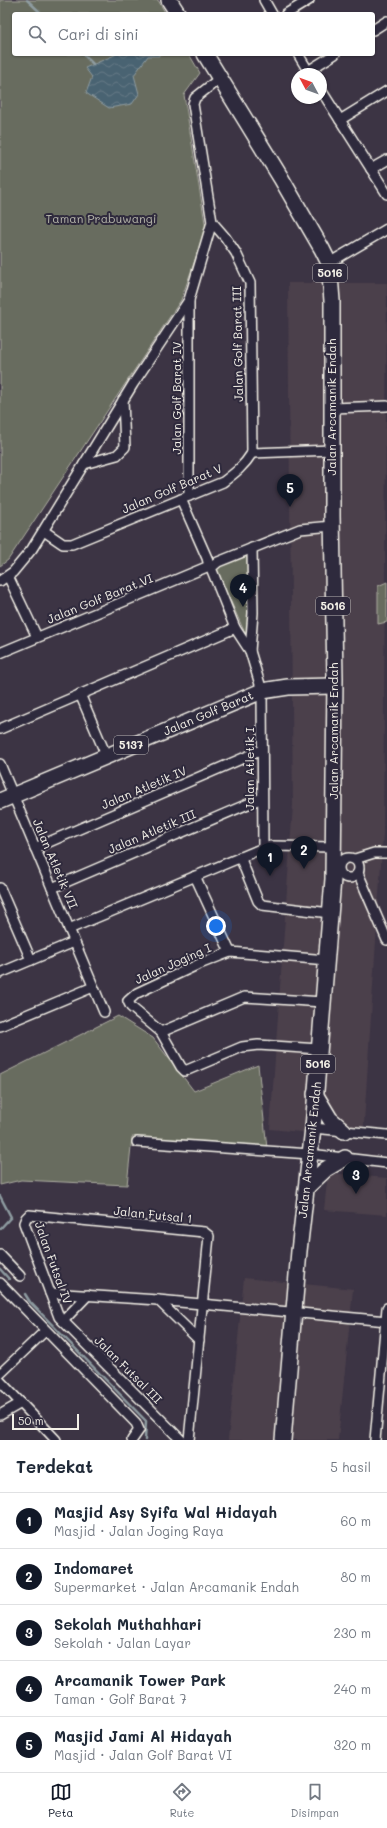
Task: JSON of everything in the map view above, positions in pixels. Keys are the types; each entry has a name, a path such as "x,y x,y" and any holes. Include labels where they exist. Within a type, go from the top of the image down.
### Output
{"main road":[{"path":"169,0 177,12"},
{"name":"Jalan Arcamanik Endah","path":"206,56 281,178 329,263 332,301 334,686 342,855 330,913 308,1186 299,1251 283,1440"},
{"name":"Jalan Golf Barat","path":"6,799 106,755 262,691 288,687 334,686"},
{"path":"315,1094 330,1119 344,1131"},
{"path":"308,1186 326,1169 345,1158"}],"street":[{"path":"264,0 271,12"},
{"path":"289,12 309,0"},
{"path":"375,29 387,21"},
{"path":"299,56 307,68"},
{"path":"315,68 332,56"},
{"path":"38,637 4,578 32,549 123,400 188,300 212,222 193,104 195,98 220,78"},
{"path":"340,120 387,91"},
{"path":"327,99 387,194"},
{"path":"371,169 387,160"},
{"name":"Jalan Golf Barat III","path":"212,222 236,253 250,283 252,453"},
{"path":"329,263 387,229"},
{"name":"Jalan Golf Barat IV","path":"185,497 188,300"},
{"path":"84,464 117,455 124,447 123,400"},
{"path":"332,408 387,406"},
{"path":"252,453 332,450"},
{"name":"Jalan Golf Barat V","path":"44,530 60,543 68,545 223,482 238,472 247,462 252,453"},
{"path":"185,497 207,558 213,565 235,628 250,651"},
{"name":"Jalan Golf Barat VI","path":"0,653 300,529 332,526"},
{"path":"250,651 252,619 252,548"},
{"path":"0,729 235,628"},
{"name":"Jalan Atletik I","path":"250,651 262,691 263,848"},
{"path":"80,694 106,755"},
{"name":"Jalan Atletik IV","path":"35,848 262,750"},
{"name":"Jalan Atletik VII","path":"0,764 6,799 35,848 104,1012"},
{"name":"Jalan Atletik III","path":"52,888 262,798"},
{"path":"69,929 263,848 272,846 342,855 387,853"},
{"path":"342,855 359,866 358,873 387,940"},
{"path":"240,857 258,901 262,905 330,913"},
{"path":"338,877 351,878 358,873"},
{"name":"Jalan Joging I","path":"196,876 230,952"},
{"path":"0,888 31,960"},
{"path":"0,973 74,942"},
{"name":"Jalan Joging I","path":"161,1032 131,1007 128,1002 137,993 197,965 230,952 327,960"},
{"path":"0,1026 93,987"},
{"path":"319,1049 258,1044 242,1047 185,1071 181,1067 161,1032 244,996 323,1002"},
{"path":"313,1128 387,1135"},
{"path":"137,1142 310,1154 387,1163"},
{"name":"Jalan Futsal 1","path":"26,1218 29,1215 204,1232 209,1236 203,1304"},
{"name":"Jalan Futsal IV","path":"26,1218 24,1223 61,1319"},
{"path":"0,1254 20,1276"},
{"path":"0,1284 136,1423 139,1430 132,1440"},
{"path":"50,1293 158,1300 386,1321"},
{"path":"61,1319 88,1295"},
{"path":"158,1300 199,1340"},
{"path":"189,1440 203,1304"},
{"path":"375,1440 387,1308"},
{"name":"Jalan Futsal III","path":"61,1319 180,1440"},
{"path":"0,1374 45,1331"},
{"path":"0,1381 55,1440"},
{"path":"0,1415 21,1403"}],"shaded area":[{"path":"288,283 387,283 383,833 363,1138 270,1129 293,805"},
{"path":"328,1173 387,1178 387,1215 324,1210"},
{"path":"244,1278 353,1289 338,1440 228,1440"}],"green space":[{"name":"Taman Prabuwangi","path":"0,0 158,0 165,12 12,12 12,56 190,56 200,73 184,95 206,229 181,300 8,560 0,566"},
{"path":"255,544 253,651 214,564"},
{"path":"387,582 387,622 378,624 378,586"},
{"path":"118,1016 153,1038 194,1091 258,1065 267,1148 132,1137 127,1185 21,1180 0,1185 0,1075"}],"water":[{"path":"112,56 148,56 134,75 139,94 132,104 109,108 86,93 92,77 85,68"}],"waterway":[{"path":"27,0 40,12"},
{"path":"85,56 93,64"},
{"path":"0,1196 11,1217 0,1229"},
{"path":"0,1269 9,1279"},
{"path":"25,1294 30,1302 146,1421 145,1440"}],"place":[{"name":"Masjid Jami Al Hidayah","path":"290,507"},
{"name":"Arcamanik Tower Park","path":"243,607"},
{"name":"Indomaret","path":"304,869"},
{"name":"Masjid Asy Syifa Wal Hidayah","path":"270,876"},
{"name":"Sekolah Muthahhari","path":"356,1194"}]}
